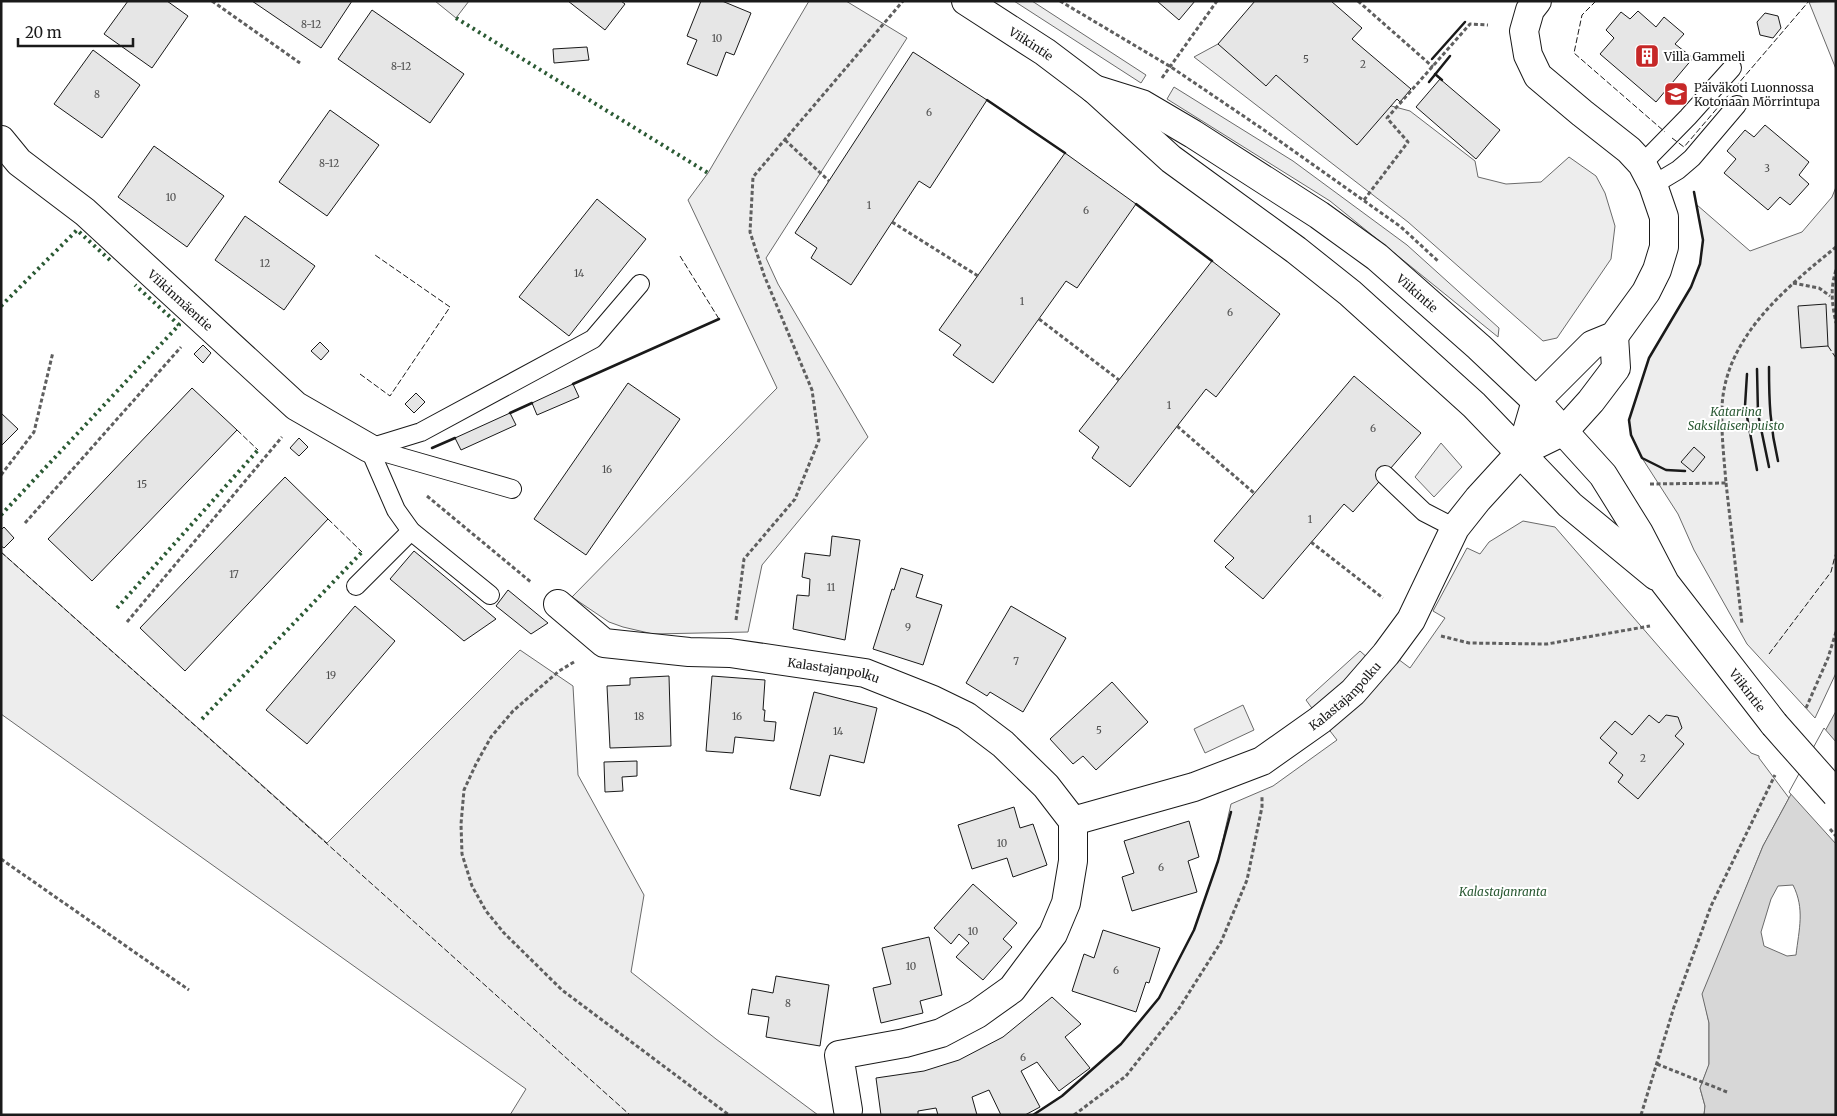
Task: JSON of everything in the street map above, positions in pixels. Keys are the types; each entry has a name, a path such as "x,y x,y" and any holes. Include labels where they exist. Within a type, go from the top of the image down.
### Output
{"street":[{"name":"Viikintie","path":"966,1 1045,52 1094,89 1170,159 1296,250 1350,294 1474,405 1570,505 1664,583"},
{"path":"1536,401 1592,345 1614,336 1646,292 1664,247 1664,217 1648,174 1629,150 1582,114 1538,76 1528,55 1524,31 1530,10 1537,1"},
{"name":"Viikintie","path":"1094,89 1142,104 1193,134 1311,210 1377,257 1479,347 1536,401 1603,475 1639,533 1664,583 1774,724 1836,794"},
{"name":"Viikinmäentie","path":"1,140 19,162 85,212 296,406 369,448"},
{"path":"1564,431 1591,401 1616,368 1614,336"},
{"name":"Kalastajanpolku","path":"1521,452 1536,401"},
{"name":"Kalastajanpolku","path":"604,643 689,652 730,652 864,673 966,716 1003,744 1046,786 1073,821 1194,787 1262,761 1320,720 1353,692 1386,654 1411,620 1455,528 1478,499 1521,452 1564,431"},
{"path":"558,604 604,643"},
{"path":"848,1110 840,1055 905,1043 941,1032 976,1014 1012,989 1053,934 1066,903 1073,861 1073,821"}],"lane":[{"path":"1648,174 1688,117 1732,68"},
{"path":"1648,174 1678,170 1692,158 1737,105"},
{"path":"369,448 421,432 593,339 640,284"},
{"path":"369,448 512,489"},
{"path":"369,448 396,510 411,531 490,595"},
{"path":"1385,474 1424,512 1455,528"},
{"path":"356,586 411,531"}],"path":[{"path":"212,1 300,63"},
{"path":"730,652 739,606 744,559 795,499 819,440 812,390 764,275 750,232 753,178 903,1"},
{"path":"1142,104 1217,1"},
{"path":"1358,1 1433,67"},
{"path":"1364,200 1408,142 1387,118 1470,24 1488,25"},
{"path":"785,140 829,181"},
{"path":"892,222 978,276"},
{"path":"1742,627 1726,483 1722,406 1730,367 1738,348 1751,328 1793,283 1836,247"},
{"path":"1836,270 1832,282 1831,296 1836,323"},
{"path":"1793,283 1819,288 1831,296"},
{"path":"1038,319 1119,380"},
{"path":"25,523 204,321"},
{"path":"1,475 34,432 53,352"},
{"path":"127,622 281,438 307,413"},
{"path":"1177,426 1254,493"},
{"path":"1650,484 1726,483"},
{"path":"422,492 558,604"},
{"path":"1311,542 1411,620 1434,634 1469,643 1547,644 1650,626"},
{"path":"604,643 559,671 513,711 491,737 464,790 461,824 462,854 472,886 486,911 504,933 556,984 729,1115"},
{"path":"1074,1115 1126,1076 1178,1010 1221,942 1247,880 1262,807 1262,761"},
{"path":"1641,1115 1674,1007 1711,906 1754,816"},
{"path":"1,859 189,990"},
{"path":"1657,1064 1727,1092"}],"shaded area":[{"path":"435,1 469,1 456,18"},
{"path":"809,1 846,1 907,38 766,258 778,284 868,437 762,565 748,632 653,634 623,627 609,622 572,597 777,388 688,200 708,173"},
{"path":"1014,1 1032,1 1146,75 1141,83"},
{"path":"1836,1 1836,69 1809,2"},
{"path":"1218,44 1276,75 1410,111 1475,161 1478,177 1506,184 1541,182 1569,157 1596,176 1605,193 1615,226 1611,259 1557,338 1543,341 1408,222 1194,57"},
{"path":"1174,87 1293,161 1407,245 1499,328 1498,337 1330,201 1167,99"},
{"name":"Katariina Saksilaisen puisto","path":"1836,187 1836,673 1815,718 1747,644 1694,550 1678,514 1642,458 1631,435 1629,420 1649,358 1691,287 1700,264 1703,240 1697,205 1750,251 1802,232 1832,197"},
{"path":"1441,443 1462,467 1434,497 1415,477"},
{"name":"Kalastajanranta","path":"1523,521 1555,527 1751,753 1759,756 1789,798 1763,846 1703,994 1709,1023 1709,1065 1700,1088 1705,1106 1704,1115 1033,1115 1062,1096 1121,1044 1159,998 1194,930 1218,861 1231,804 1273,786 1337,740 1327,727 1398,659 1410,668 1445,618 1433,611 1467,548 1480,554 1489,542"},
{"path":"1,552 327,843 520,650 573,686 578,775 644,895 631,972 716,1039 818,1115 510,1115 526,1089 1,714"},
{"path":"1360,651 1370,660 1314,711 1306,700"},
{"path":"1243,705 1254,730 1205,753 1194,729"},
{"path":"1836,711 1835,1115 1704,1115 1705,1106 1700,1088 1709,1064 1709,1023 1702,994 1763,846","holes":["1793,885 1797,894 1800,928 1796,955 1787,956 1764,946 1761,932 1771,899 1778,886"]}],"pier":[{"path":"1824,728 1836,742 1836,844 1789,792"}],"building":[{"path":"128,1 167,1 188,16 152,68 104,34"},
{"path":"252,1 352,1 321,48"},
{"path":"568,1 621,1 625,4 605,30"},
{"path":"701,1 722,1 751,13 734,55 726,52 717,76 687,64 697,40 687,36"},
{"path":"1157,1 1195,1 1179,20"},
{"path":"1255,1 1331,1 1362,28 1352,39 1411,89 1400,102 1397,99 1357,145 1276,75 1266,86 1218,44"},
{"path":"372,10 464,74 430,123 338,59"},
{"name":"Villa Gammeli","path":"1638,11 1656,27 1664,17 1684,34 1675,44 1693,58 1656,102 1600,54 1614,38 1606,30 1621,12 1630,19"},
{"path":"1765,13 1778,16 1781,28 1773,38 1760,35 1757,22"},
{"path":"587,47 589,60 554,63 553,49"},
{"path":"93,50 140,85 102,138 54,104"},
{"path":"913,52 987,100 930,188 919,181 851,285 811,258 817,248 795,233"},
{"path":"1440,79 1500,130 1476,159 1416,107"},
{"path":"330,110 379,145 327,216 279,182"},
{"path":"1765,125 1809,162 1799,175 1809,184 1790,205 1780,197 1768,210 1724,173 1736,159 1727,151 1745,130 1754,137"},
{"path":"154,146 224,196 187,247 118,197"},
{"path":"1065,153 1136,204 1077,288 1066,281 993,383 953,355 961,345 939,330"},
{"path":"597,199 646,239 569,336 519,297"},
{"path":"245,216 315,266 284,310 215,260"},
{"path":"1212,261 1280,314 1216,397 1206,389 1130,487 1092,458 1099,447 1079,431"},
{"path":"1826,304 1828,346 1801,348 1798,306"},
{"path":"320,342 329,351 321,360 311,351"},
{"path":"203,345 211,353 203,363 194,354"},
{"path":"1354,376 1421,433 1353,512 1344,504 1263,599 1225,567 1234,558 1214,541"},
{"path":"628,383 680,419 586,555 534,519"},
{"path":"573,384 579,397 537,415 532,403"},
{"path":"192,388 237,430 92,581 48,539"},
{"path":"416,393 425,402 414,413 405,404"},
{"path":"1,413 18,429 1,446"},
{"path":"510,413 516,425 461,450 455,438"},
{"path":"299,438 308,447 299,456 290,448"},
{"path":"1694,447 1705,457 1693,472 1681,462"},
{"path":"285,477 328,519 185,671 140,628"},
{"path":"4,527 14,538 4,548 1,546 1,530"},
{"path":"832,536 860,540 845,640 793,629 797,595 809,596 810,579 802,577 805,553 830,556"},
{"path":"414,551 496,619 464,641 390,579"},
{"path":"901,568 923,575 916,597 942,605 923,665 873,649 892,589 894,590"},
{"path":"508,590 548,623 531,634 496,606"},
{"path":"355,606 395,641 307,744 266,710"},
{"path":"1011,606 1066,638 1023,712 990,692 987,696 966,683"},
{"path":"669,676 671,746 610,748 607,686 630,685 630,678"},
{"path":"712,676 765,680 764,721 776,722 774,741 735,737 733,753 706,751"},
{"path":"1112,682 1148,722 1096,770 1083,756 1073,764 1050,739"},
{"path":"814,692 877,708 864,763 830,755 820,796 790,789"},
{"path":"1649,715 1659,723 1666,715 1678,717 1682,728 1675,736 1684,744 1638,799 1618,782 1623,775 1609,763 1617,753 1600,738 1615,721 1632,735"},
{"path":"637,761 637,776 622,777 623,791 605,792 604,762"},
{"path":"1014,807 1020,828 1033,824 1047,865 1013,877 1007,858 972,869 958,825"},
{"path":"1189,821 1199,857 1188,861 1197,892 1132,911 1122,877 1134,873 1124,841"},
{"path":"973,884 1017,923 1003,939 1012,947 983,980 956,957 969,943 959,934 951,944 934,928"},
{"path":"1103,930 1160,948 1149,983 1146,982 1136,1012 1072,991 1084,954 1094,958"},
{"path":"929,937 942,995 920,1001 923,1013 881,1023 873,988 891,984 882,948"},
{"path":"776,976 829,985 820,1046 766,1037 769,1017 748,1014 752,989 773,993"},
{"path":"1052,997 1081,1024 1065,1037 1090,1068 1059,1091 1037,1062 1021,1071 1040,1107 1025,1115 1001,1115 989,1090 972,1097 977,1115 938,1115 936,1108 918,1111 918,1115 881,1115 876,1078 924,1071 959,1060 1003,1037"}],"hedge":[{"path":"456,18 708,173"},
{"path":"1,306 77,230 111,261"},
{"path":"1,515 179,325 135,285"},
{"path":"117,608 258,450"},
{"path":"202,719 362,552"}],"fence":[{"path":"1596,1 1582,15 1574,53 1665,132"},
{"path":"1672,138 1684,147 1809,1"},
{"path":"360,374 390,396 450,307 375,255"},
{"path":"680,256 719,319"},
{"path":"1828,346 1836,358"},
{"path":"237,430 258,450"},
{"path":"328,519 362,552"},
{"path":"1,552 630,1115"},
{"path":"1769,654 1831,572 1836,552"}],"wall":[{"path":"1432,59 1465,22"},
{"path":"1429,82 1450,56"},
{"path":"1435,74 1442,80"},
{"path":"987,100 1065,153"},
{"path":"1685,471 1666,470 1642,458 1631,435 1629,420 1649,358 1691,287 1700,264 1703,240 1694,192"},
{"path":"1136,204 1212,261"},
{"path":"573,384 719,319"},
{"path":"1769,367 1770,414 1778,461"},
{"path":"1757,369 1758,414 1769,467"},
{"path":"1747,374 1745,406 1757,470"},
{"path":"510,413 532,403"},
{"path":"432,448 455,438"},
{"path":"1033,1115 1062,1096 1121,1044 1159,998 1194,930 1218,861 1231,812"}],"place":[{"name":"Villa Gammeli","path":"1647,56"},
{"name":"Päiväkoti Luonnossa Kotonaan Mörrintupa","path":"1676,94"}]}
